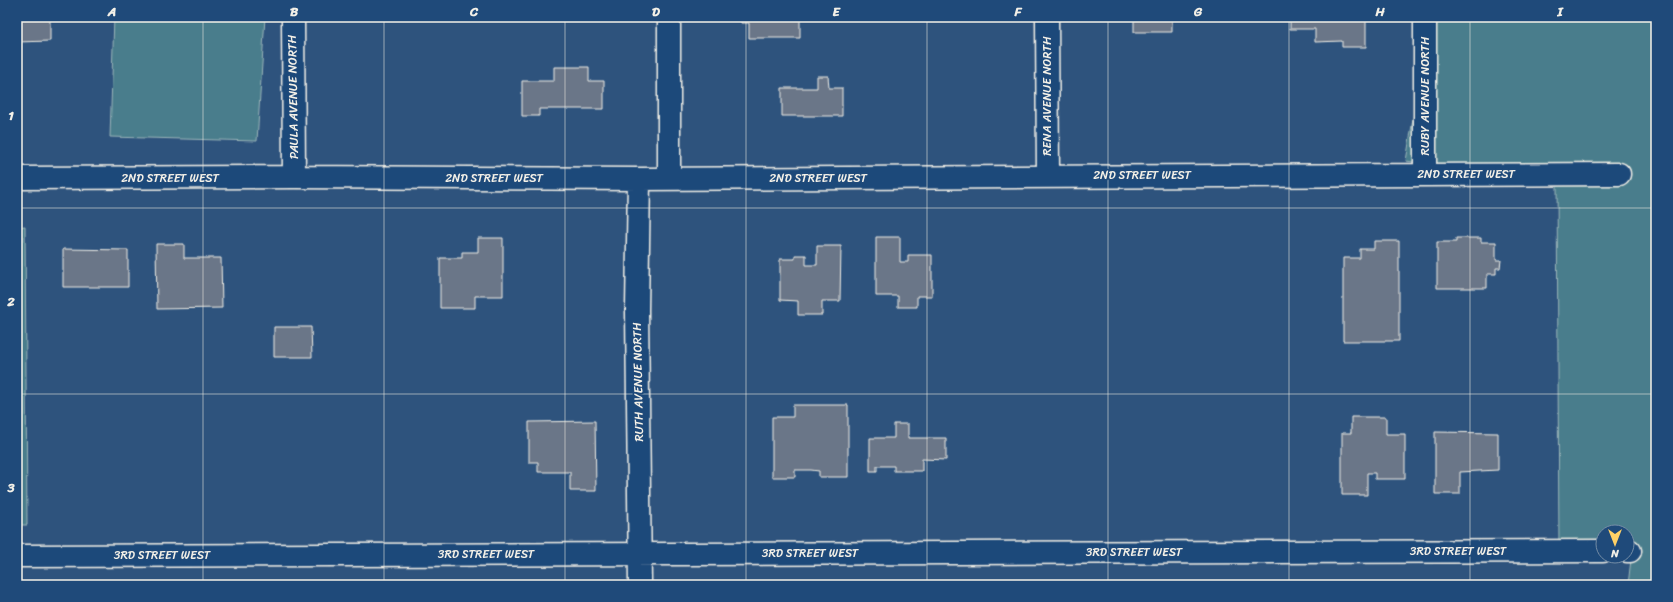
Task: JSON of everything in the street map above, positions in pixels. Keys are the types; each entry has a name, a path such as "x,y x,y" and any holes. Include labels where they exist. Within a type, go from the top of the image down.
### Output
{"street":[{"name":"PAULA AVENUE NORTH","path":"293,17 294,177"},
{"path":"669,17 669,178"},
{"name":"RENA AVENUE NORTH","path":"1047,17 1048,176"},
{"name":"RUBY AVENUE NORTH","path":"1425,17 1426,174"},
{"name":"2ND STREET WEST","path":"17,178 294,177 638,179 1619,174"},
{"name":"RUTH AVENUE NORTH","path":"638,179 637,310 640,585"},
{"name":"3RD STREET WEST","path":"17,556 1595,551"}],"shaded area":[{"path":"114,17 265,17 257,141 110,137"},
{"path":"1430,17 1656,17 1656,585 1628,585 1630,564 1635,564 1635,524 1595,524 1595,551 1559,551 1557,180 1406,161"},
{"path":"25,226 27,525 17,525 17,227"}],"building":[{"path":"17,17 50,17 50,41 17,42"},
{"path":"741,17 800,17 800,38 749,38 749,23 741,23"},
{"path":"1134,17 1182,18 1172,18 1172,32 1134,32"},
{"path":"1290,17 1366,17 1366,47 1342,47 1342,41 1315,42 1315,29 1290,29"},
{"path":"554,67 589,67 589,81 604,81 604,109 539,109 539,116 522,116 522,81 554,81"},
{"path":"817,76 828,76 829,88 842,88 842,116 782,116 782,88 817,88"},
{"path":"876,237 900,237 900,262 908,262 908,255 932,255 932,296 917,296 917,307 898,307 898,296 876,296"},
{"path":"478,238 503,238 503,296 475,296 475,308 440,308 440,258 462,258 462,252 478,252"},
{"path":"1456,238 1481,238 1481,242 1496,242 1496,260 1501,260 1500,268 1496,268 1496,274 1487,274 1487,288 1437,288 1437,242 1456,242"},
{"path":"1374,241 1399,241 1399,341 1343,341 1343,258 1360,258 1360,249 1374,249"},
{"path":"156,244 184,244 184,258 221,258 222,308 157,309"},
{"path":"817,246 841,246 840,301 822,301 822,315 798,315 798,301 780,300 780,259 795,259 795,255 806,255 806,265 817,265"},
{"path":"63,249 128,250 128,287 63,287"},
{"path":"274,327 311,327 312,357 274,357"},
{"path":"793,405 848,405 848,477 819,477 819,471 795,470 795,477 772,477 772,417 793,417"},
{"path":"1351,417 1386,417 1386,434 1405,434 1405,479 1375,479 1375,473 1367,473 1367,495 1342,495 1342,433 1351,433"},
{"path":"595,421 596,491 570,491 570,472 538,472 538,462 529,462 529,422"},
{"path":"894,424 908,424 908,438 946,438 946,460 922,459 922,471 894,471 894,466 877,466 877,471 870,471 870,438 894,438"},
{"path":"1435,432 1498,433 1498,470 1460,472 1460,494 1435,494"}]}
